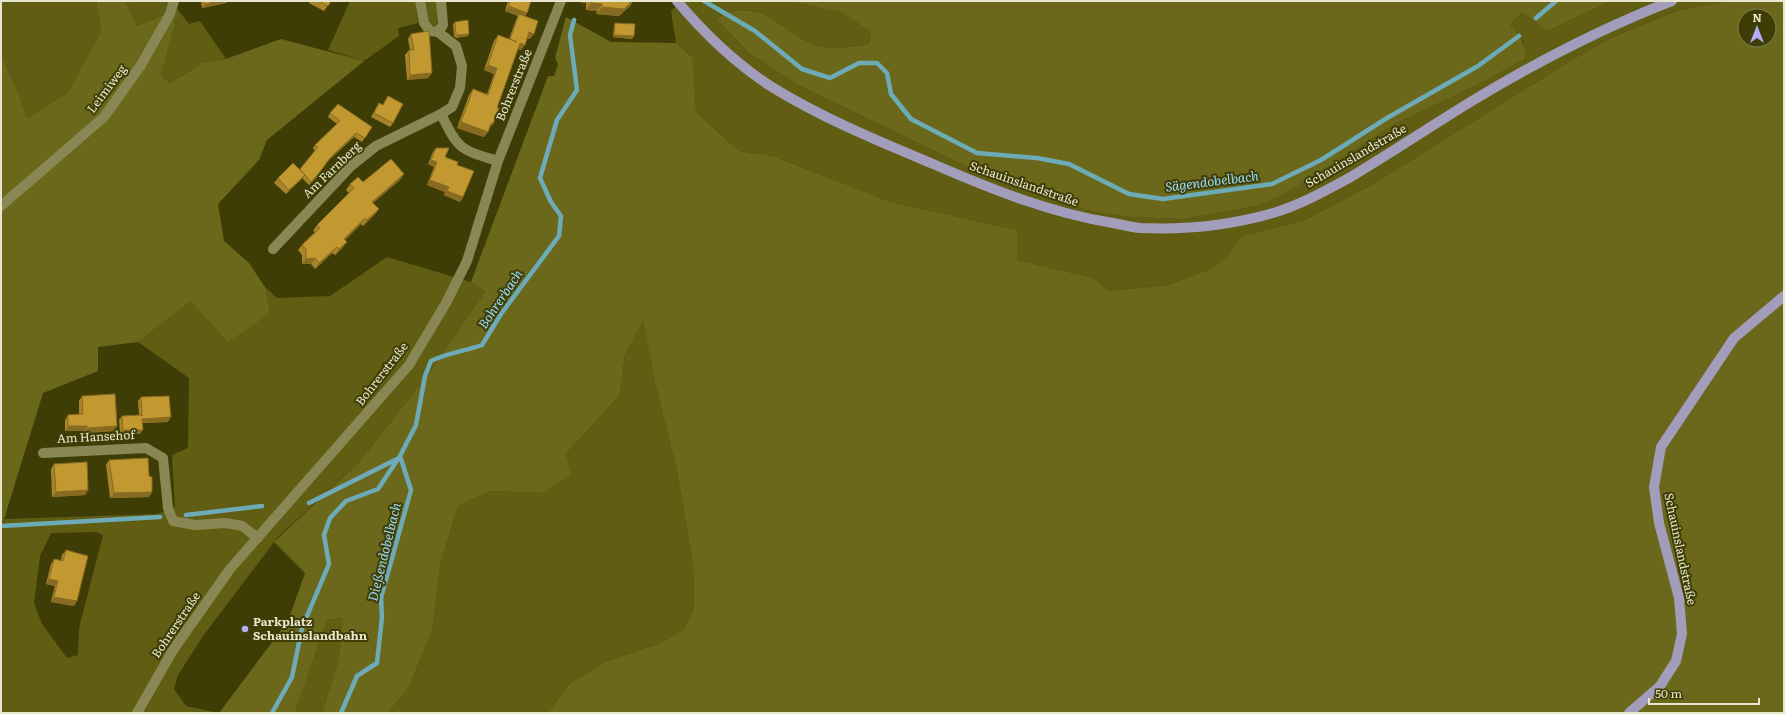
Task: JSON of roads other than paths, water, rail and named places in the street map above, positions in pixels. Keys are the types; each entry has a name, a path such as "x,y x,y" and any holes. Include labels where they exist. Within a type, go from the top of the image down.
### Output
{"main road":[{"name":"Schauinslandstraße","path":"677,1 693,20 741,64 771,86 822,115 976,182 1042,207 1091,220 1139,228 1182,227 1230,222 1275,213 1321,193 1367,167 1473,100 1561,52 1644,12 1672,1"},
{"name":"Schauinslandstraße","path":"1629,713 1660,686 1676,660 1682,634 1679,598 1659,523 1654,487 1662,447 1734,338 1784,296"}],"street":[{"name":"Leimiweg","path":"1,206 104,117 141,65 170,14 174,1"},
{"name":"Am Farnberg","path":"273,249 351,166 376,146 441,114 452,107 460,88 462,66 456,46 438,32 430,31 424,23 420,1"},
{"path":"438,32 443,25 441,1"},
{"name":"Bohrerstraße","path":"137,713 173,650 230,569 409,365 446,303 462,272 498,161 561,1"},
{"path":"441,114 452,137 461,148 471,153 498,161"},
{"name":"Am Hansehof","path":"43,453 146,448 163,458 168,508 174,521 195,525 226,523 242,526 258,538"}],"waterway":[{"name":"Sägendobelbach","path":"704,1 755,31 802,69 830,78 859,63 877,63 887,73 891,94 911,119 977,153 1037,158 1069,164 1129,194 1163,199 1272,184 1321,160 1387,118 1478,66 1519,36"},
{"name":"Sägendobelbach","path":"1536,18 1556,1"},
{"name":"Bohrerbach","path":"272,713 292,677 302,628 329,564 324,535 330,518 346,501 378,489 400,456 416,425 425,376 431,361 482,345 501,314 559,236 561,216 551,202 540,178 557,120 577,90 570,35 574,20"},
{"name":"Dießendobelbach","path":"341,713 357,676 377,663 382,617 381,598 411,490 400,456"},
{"path":"309,503 397,459"},
{"path":"186,515 262,506"},
{"path":"1,526 160,517"}],"place":[{"name":"Parkplatz Schauinslandbahn","path":"245,629"}]}
